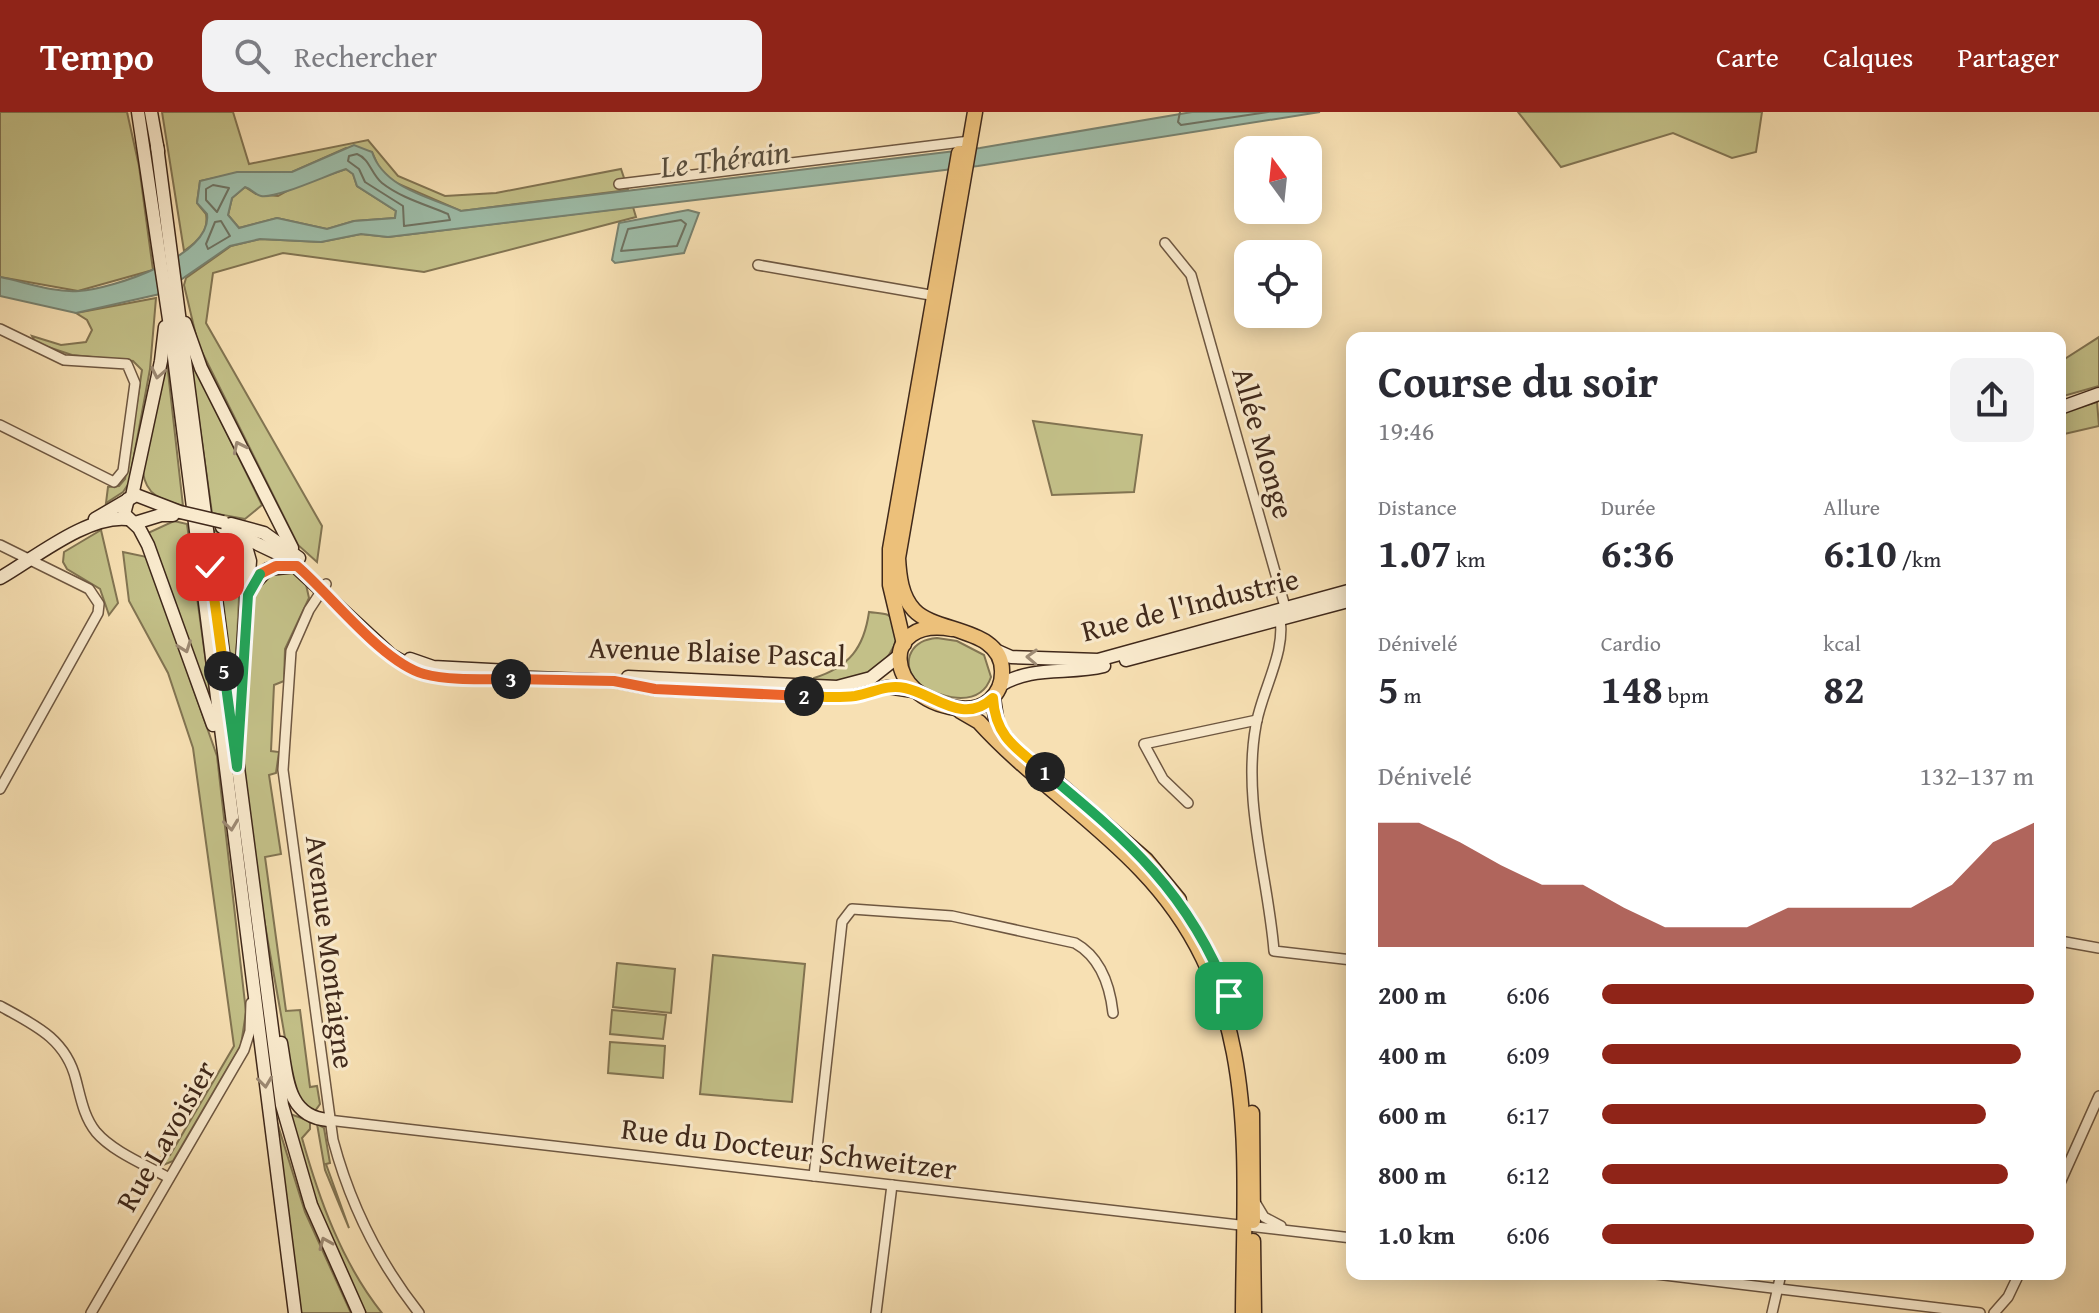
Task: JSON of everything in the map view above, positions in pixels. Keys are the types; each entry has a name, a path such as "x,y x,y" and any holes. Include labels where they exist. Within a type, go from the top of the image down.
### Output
{"main road":[{"path":"965,144 966,112"},
{"path":"913,691 902,675 902,650 890,585 889,560 965,144 975,112"},
{"path":"938,297 899,543 903,591 911,607 925,619 973,636 993,649 1002,667 996,692 997,725 1006,740 1146,860 1184,907 1208,950 1229,996 1245,1056 1252,1119 1253,1199 1248,1226 1243,1313"},
{"name":"Avenue Blaise Pascal","path":"902,650 911,635 924,629 952,629"},
{"name":"Avenue Blaise Pascal","path":"913,691 979,722 1131,860 1169,902 1200,950 1223,1003 1238,1061 1248,1226"},
{"path":"951,708 972,709 996,692"},
{"path":"1248,1226 1254,1313"}],"street":[{"path":"138,112 168,259"},
{"path":"151,112 168,259 288,1135 319,1228 359,1313"},
{"path":"619,184 965,144"},
{"name":"Allée Monge","path":"1165,243 1191,275 1283,614"},
{"path":"758,265 938,297"},
{"path":"173,294 130,498 123,508 148,545 221,747"},
{"path":"173,294 196,357 299,563 264,571 248,595"},
{"path":"173,294 221,747 295,1313"},
{"path":"0,329 64,360 130,366 135,383 123,471 114,482 0,425"},
{"path":"2066,403 2099,394"},
{"path":"0,578 130,498 147,499 152,508 148,518 107,520 87,527"},
{"name":"Avenue Blaise Pascal","path":"147,499 180,514 235,530 299,563"},
{"name":"Avenue Blaise Pascal","path":"148,518 180,514"},
{"path":"235,530 267,534 274,517"},
{"path":"235,530 250,556 237,767"},
{"name":"Avenue Blaise Pascal","path":"267,534 397,660 430,675 614,681 655,689 822,697 853,696 887,687 913,691"},
{"path":"0,545 89,589 96,596 99,609 0,789"},
{"name":"Avenue Blaise Pascal","path":"324,587 406,657 433,667 830,687 871,678 902,650"},
{"name":"Avenue Montaigne","path":"324,587 290,656 283,770 328,1120 342,1173 361,1220 389,1271 419,1313"},
{"name":"Rue de l'Industrie","path":"996,692 1026,673 1091,669 1283,614 1346,592"},
{"name":"Rue de l'Industrie","path":"993,649 1011,657 1098,660 1346,601"},
{"path":"1283,614 1279,648 1257,720 1254,813 1274,951 1346,959"},
{"path":"1188,803 1160,774 1144,744 1257,720"},
{"path":"814,1176 842,922 852,909 952,916 1075,943 1088,953 1101,972 1113,1013"},
{"path":"2066,942 2099,948"},
{"path":"261,947 293,1098 305,1114 328,1120"},
{"name":"Rue Lavoisier","path":"91,1313 246,1044 251,1022 251,974"},
{"path":"0,1006 46,1032 63,1048 74,1070 85,1115 98,1134 169,1178"},
{"path":"2066,1170 2099,1096"},
{"name":"Rue du Docteur Schweitzer","path":"328,1120 1346,1237"},
{"path":"876,1313 892,1185"},
{"path":"1253,1199 1271,1222 1303,1233"},
{"path":"1708,1280 1980,1313"},
{"path":"1772,1313 1780,1280"},
{"path":"1994,1313 2008,1297 2016,1280"}],"shaded area":[{"path":"0,112 127,112 139,166 153,270 78,291 0,277"},
{"path":"162,112 233,112 249,164 368,140 398,176 445,196 496,193 621,169 628,190 461,211 394,182 379,168 372,152 346,148 292,172 242,172 200,181 197,203 206,214 206,226 198,240 184,251"},
{"path":"1518,112 1762,112 1756,152 1732,158 1673,133 1561,167"},
{"path":"346,169 353,174 357,186 396,211 395,218 354,221 327,229 277,218 239,228 228,215 232,198 245,187 256,194 278,196 296,186"},
{"path":"633,207 636,217 424,272 283,253 213,273 206,323 322,526 317,562 298,545 198,344 184,285 186,278 231,246 260,239 321,242 361,234 388,237"},
{"path":"156,298 150,369 129,483 123,492 106,503 108,487 119,486 125,479 142,370 133,361 72,355 36,343 32,336 61,345 86,342 92,330 87,320 76,313"},
{"path":"2099,337 2099,386 2066,395 2066,358"},
{"path":"166,354 183,506 151,492 143,472"},
{"path":"190,358 262,505 245,519 212,513"},
{"path":"2097,402 2099,426 2066,434 2066,411"},
{"path":"1033,421 1142,435 1134,492 1052,495"},
{"path":"174,521 187,524 210,692 206,693 148,533"},
{"path":"101,530 118,603 109,615 100,589 67,569 63,562 64,552"},
{"path":"212,530 231,536 241,556 234,702"},
{"path":"123,552 147,557 217,756 246,1012 241,1045 173,1161 161,1166 154,1164 157,1158 170,1155 234,1046 193,748 168,673 129,601"},
{"path":"292,572 305,580 309,598 285,649 284,681 274,685 271,751 279,752 276,773 269,775 281,854 265,857 286,1011 300,1010 310,1087 317,1086 320,1104 315,1111 303,1105 294,1088 259,889 245,768 243,707 246,647 255,587 269,575"},
{"path":"869,612 888,615 895,621 897,637 889,655 876,669 857,678 813,683 814,678 837,668 853,654 863,636"},
{"path":"937,638 957,641 984,655 991,677 978,694 957,698 946,696 915,681 909,665 911,652 921,642"},
{"path":"713,955 805,964 792,1102 700,1094"},
{"path":"617,963 675,969 671,1013 613,1007"},
{"path":"612,1010 666,1015 663,1039 610,1034"},
{"path":"610,1042 665,1046 663,1078 608,1073"},
{"path":"290,1114 310,1121 310,1129 302,1138 324,1207 355,1273 382,1313 366,1313 353,1289 313,1191"},
{"path":"276,1119 305,1212 351,1313 301,1313"},
{"path":"317,1124 324,1128 330,1163 326,1164 349,1228 325,1170"}],"water":[{"path":"1192,112 1320,112 978,166 388,237 361,234 321,242 260,239 230,246 160,294 76,313 0,296 0,277 49,289 79,291 114,284 158,268 194,243 205,229 207,214 197,203 200,181 237,172 292,172 354,145 372,152 386,174 397,183 461,211 980,148","holes":["346,169 353,174 357,186 396,211 395,218 354,221 327,229 277,218 239,228 228,215 232,198 245,187 268,196"]},
{"path":"688,210 699,213 684,253 615,263 612,260 619,223"}],"route":[{"path":"210,567 237,767 248,595 260,574 280,565 297,566 403,665 430,675 614,681 655,689 837,697 896,687 959,709 972,709 993,698 997,725 1010,745 1111,828 1166,883 1196,928 1229,996"}],"water label":[{"name":"Le Thérain","path":"725,159"}]}
